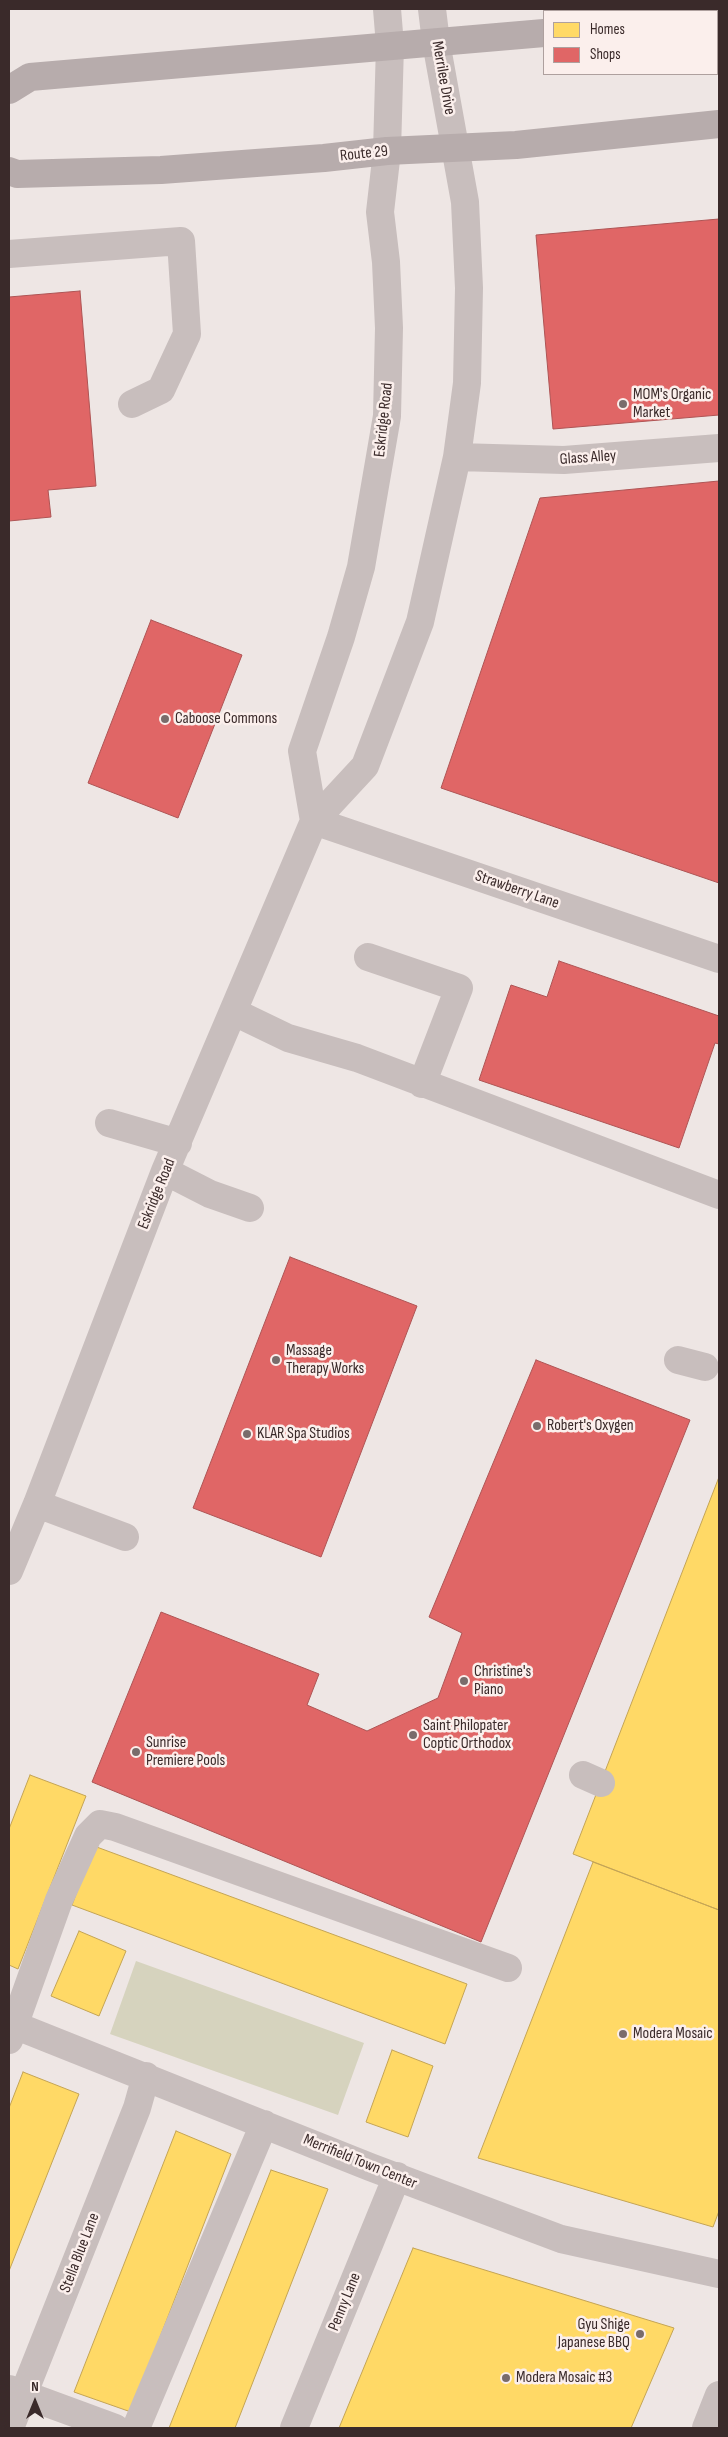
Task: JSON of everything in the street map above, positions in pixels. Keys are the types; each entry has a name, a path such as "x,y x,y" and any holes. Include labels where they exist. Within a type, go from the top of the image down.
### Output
{"main road":[{"path":"9,90 30,77 543,33"},
{"name":"Route 29","path":"9,171 17,174 161,170 324,158 387,151 516,145 719,124"}],"street":[{"name":"Eskridge Road","path":"314,821 302,751 341,638 361,567 387,416 389,328 386,262 380,212 387,151 390,45 387,9"},
{"name":"Merrilee Drive","path":"432,9 436,42 456,147"},
{"name":"Eskridge Road","path":"9,1571 37,1504 165,1171 314,821 365,766 420,622 457,457 466,383 469,288 465,202 456,147"},
{"path":"9,254 181,241 187,334 162,390 132,404"},
{"name":"Glass Alley","path":"457,457 564,460 719,448"},
{"name":"Strawberry Lane","path":"314,821 719,959"},
{"path":"368,957 459,988 422,1084"},
{"path":"234,1012 288,1038 358,1058 422,1084 719,1195"},
{"path":"108,1123 178,1142"},
{"path":"165,1171 210,1194 250,1208"},
{"path":"678,1360 705,1367"},
{"path":"37,1504 125,1537"},
{"path":"11,2029 59,1900 88,1836 100,1824 115,1826 508,1968"},
{"name":"Merrifield Town Center","path":"11,2029 146,2076 370,2167 561,2239 719,2274"},
{"name":"Stella Blue Lane","path":"10,2428 17,2391 137,2108 146,2076"},
{"path":"136,2428 264,2124"},
{"name":"Penny Lane","path":"294,2428 397,2176"},
{"path":"17,2391 115,2428"},
{"path":"706,2428 719,2395"}],"shaded area":[{"path":"136,1961 364,2043 338,2115 110,2034"}],"building: Homes":[{"path":"719,1477 719,1910 573,1854"},
{"path":"30,1775 86,1796 18,1969 9,1965 9,1829"},
{"path":"94,1846 467,1984 445,2044 72,1905"},
{"name":"Modera Mosaic","path":"593,1862 719,1910 719,2211 713,2227 478,2158"},
{"path":"79,1931 126,1951 99,2016 51,1996"},
{"path":"392,2050 433,2066 408,2137 366,2122"},
{"path":"23,2072 79,2094 9,2271 9,2108"},
{"path":"176,2131 231,2154 131,2412 74,2392"},
{"path":"271,2170 328,2189 235,2428 169,2428"},
{"name":"Modera Mosaic #3","path":"413,2248 674,2328 631,2428 339,2428"}],"building: Shops":[{"path":"719,219 719,415 553,429 536,235"},
{"path":"80,291 96,486 48,490 51,517 9,521 9,297"},
{"path":"719,481 719,883 441,788 540,498"},
{"name":"Caboose Commons","path":"151,620 242,655 178,818 88,783"},
{"path":"559,961 719,1016 719,1044 715,1043 679,1148 479,1080 511,985 547,997"},
{"path":"290,1257 417,1306 321,1557 193,1508"},
{"path":"536,1360 690,1420 481,1942 92,1782 161,1612 319,1674 307,1705 367,1731 438,1698 462,1633 429,1617"}],"place":[{"name":"MOM's Organic Market","path":"623,404"},
{"name":"Caboose Commons","path":"165,719"},
{"name":"Massage Therapy Works","path":"276,1360"},
{"name":"Robert's Oxygen","path":"537,1426"},
{"name":"KLAR Spa Studios","path":"247,1434"},
{"name":"Christine's Piano","path":"464,1681"},
{"name":"Saint Philopater Coptic Orthodox","path":"413,1735"},
{"name":"Sunrise Premiere Pools","path":"136,1752"},
{"name":"Modera Mosaic","path":"623,2034"},
{"name":"Gyu Shige Japanese BBQ","path":"640,2334"},
{"name":"Modera Mosaic #3","path":"506,2378"}]}
